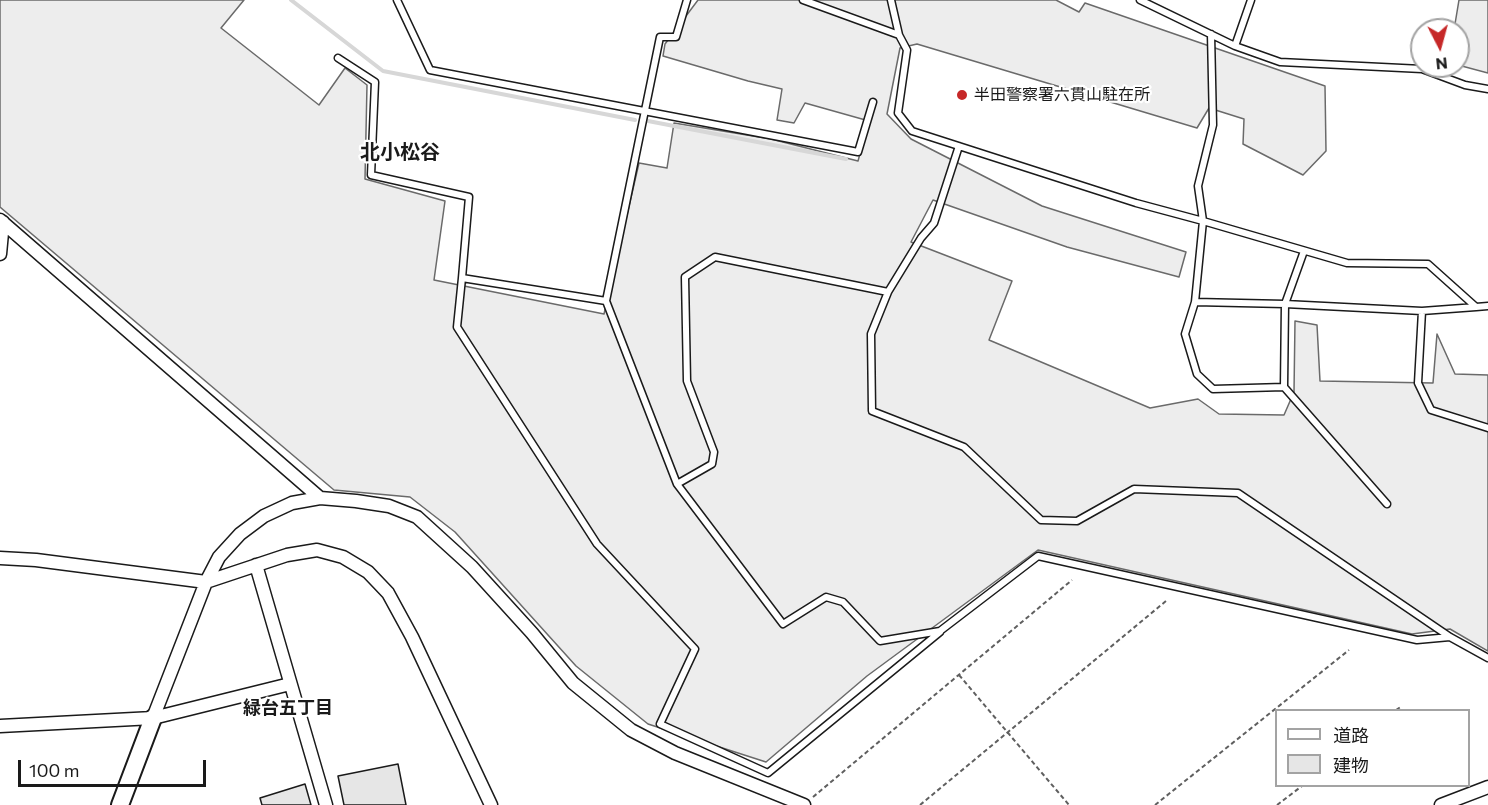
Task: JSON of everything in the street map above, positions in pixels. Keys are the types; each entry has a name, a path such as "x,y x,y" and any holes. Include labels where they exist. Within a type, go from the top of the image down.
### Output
{"street":[{"path":"0,254 1,221"},
{"path":"1,221 320,498"},
{"path":"120,805 206,582 219,557 240,534 264,516 292,503 320,498 389,506 417,516 472,567 532,633 573,683 631,730 675,753 804,805"},
{"path":"0,558 36,560 206,582 287,555 317,550 343,557 368,572 388,593 412,636 491,805"},
{"path":"256,565 326,805"},
{"path":"0,726 153,718 290,684"},
{"path":"1441,805 1488,787"}],"lane":[{"path":"397,0 430,70 858,152 873,102"},
{"path":"687,0 676,37 660,37 606,301 677,484 783,624 826,597 843,602 880,641 940,631"},
{"path":"803,0 900,35"},
{"path":"891,0 900,35 907,50 897,113 912,131 1136,203 1347,263 1428,264 1476,307"},
{"path":"1140,0 1235,46 1280,62 1422,69 1465,85 1488,89"},
{"path":"1235,46 1251,0"},
{"path":"1211,34 1213,126 1198,186 1203,221 1195,303 1185,334 1197,374 1213,389 1284,387"},
{"path":"338,58 375,82 371,175 469,197 457,327 597,544 695,649 660,724 768,773 940,631 1038,556 1417,640 1450,637"},
{"path":"959,146 934,223 921,238 888,292 871,334 872,411 964,447 1041,520 1077,521 1134,489 1238,493 1450,637 1488,658"},
{"path":"1304,251 1285,304 1284,387 1387,504"},
{"path":"677,484 712,464 714,452 687,381 685,277 715,257 888,292"},
{"path":"462,278 606,301"},
{"path":"1195,303 1422,310 1488,306"},
{"path":"1422,310 1418,383 1431,410 1488,428"}],"path":[{"path":"804,805 1072,580"},
{"path":"920,805 1167,601"},
{"path":"1276,709 1350,650"},
{"path":"959,675 1069,805"},
{"path":"1398,709 1402,706"},
{"path":"1155,805 1275,710"},
{"path":"1277,805 1301,787"}],"shaded area":[{"path":"0,0 244,0 221,28 319,105 345,68 367,85 365,179 445,201 434,280 604,314 639,163 667,168 674,123 771,139 858,161 869,121 805,103 794,123 777,120 782,89 663,56 665,44 698,0 1056,0 1079,12 1085,3 1325,86 1326,151 1303,175 1243,144 1244,119 1209,108 1197,128 917,44 900,48 887,114 911,139 1042,206 1186,252 1179,277 1067,247 933,200 911,242 1012,281 989,340 1150,408 1198,399 1219,414 1284,415 1294,392 1295,321 1317,325 1320,381 1433,383 1437,334 1455,374 1488,375 1488,651 1450,629 1412,634 1038,550 867,676 766,762 648,724 576,666 455,532 410,497 334,490 0,207"},
{"path":"1459,0 1488,0 1488,73 1470,68 1470,18 1456,18"}],"building":[{"path":"398,764 406,805 344,805 338,776"},
{"path":"305,784 311,805 262,805 260,798"}],"waterway":[{"path":"291,0 383,71 635,120"},
{"path":"648,121 846,159"}],"place":[{"name":"半田警察署六貫山駐在所","path":"962,95"}],"district":[{"name":"北小松谷","path":"400,152"},
{"name":"緑台五丁目","path":"288,708"}]}
